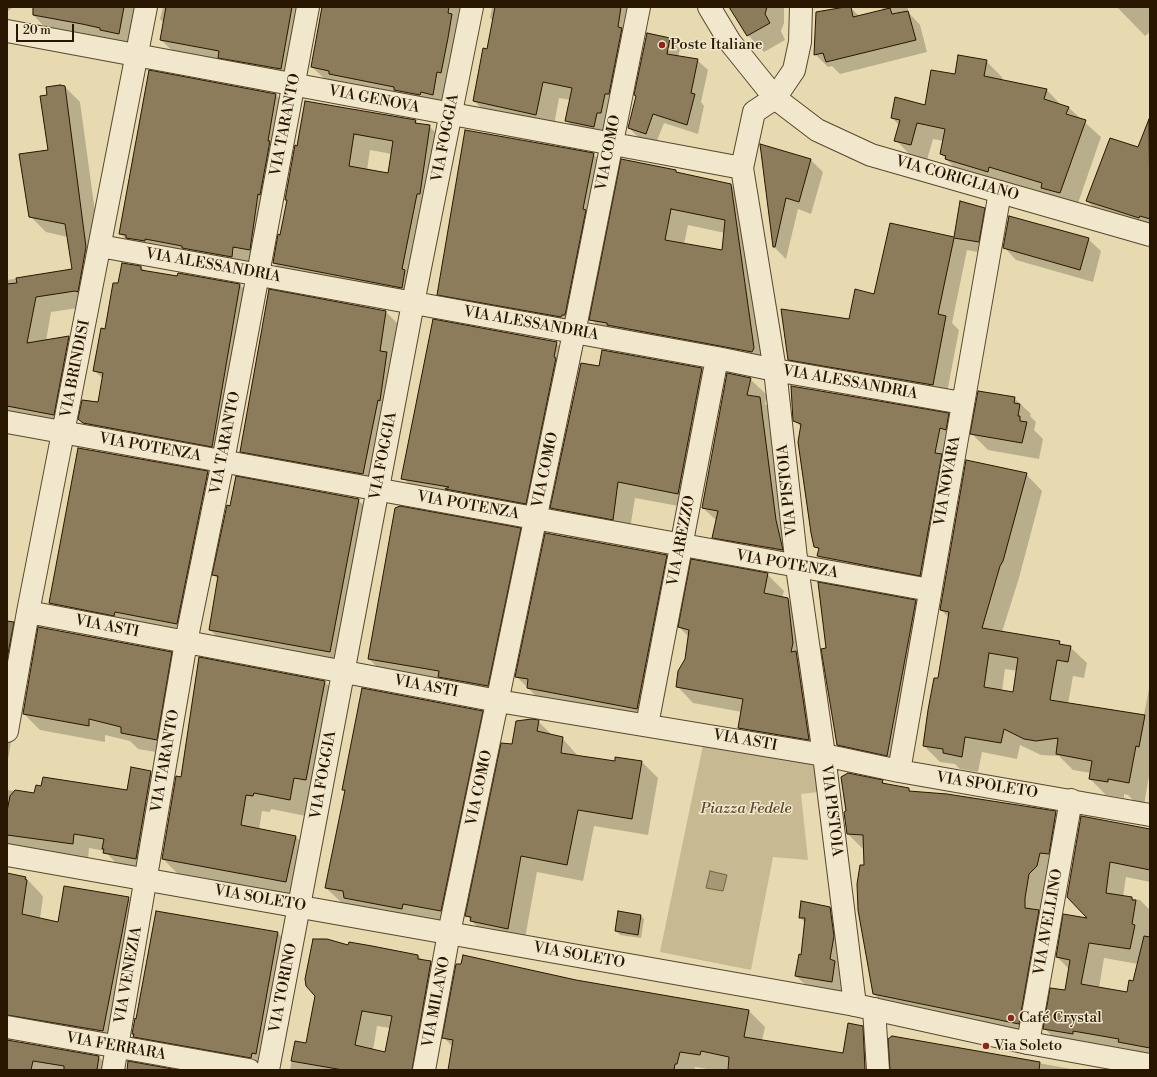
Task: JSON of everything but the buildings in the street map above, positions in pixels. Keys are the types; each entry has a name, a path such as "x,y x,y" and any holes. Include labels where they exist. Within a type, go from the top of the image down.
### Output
{"street":[{"name":"VIA BRINDISI","path":"7,731 28,612 146,7"},
{"name":"VIA TARANTO","path":"146,879 186,642 223,461 308,7"},
{"name":"VIA FOGGIA","path":"300,906 413,303 472,7"},
{"name":"VIA COMO","path":"449,933 574,333 610,144 639,7"},
{"path":"709,7 730,42 775,98 794,70 800,42 801,7"},
{"name":"VIA GENOVA","path":"7,31 742,168"},
{"name":"VIA PISTOIA","path":"775,98 754,112 742,168 775,370 797,567 824,755 865,1007 878,1070"},
{"name":"VIA CORIGLIANO","path":"775,98 817,130 871,155 1150,235"},
{"name":"VIA NOVARA","path":"899,771 1000,192"},
{"name":"VIA ALESSANDRIA","path":"100,246 962,403"},
{"name":"VIA AREZZO","path":"647,725 717,358"},
{"name":"VIA POTENZA","path":"7,422 930,590"},
{"name":"VIA ASTI","path":"28,612 498,701 824,755"},
{"name":"VIA SPOLETO","path":"824,755 899,771 1150,815"},
{"name":"VIA AVELLINO","path":"1028,1043 1071,800"},
{"name":"VIA SOLETO","path":"7,855 865,1007 1028,1043 1113,1065 1150,1065"},
{"name":"VIA VENEZIA","path":"112,1070 146,879"},
{"name":"VIA TORINO","path":"268,1070 300,906"},
{"name":"VIA MILANO","path":"424,1070 449,933"},
{"name":"VIA FERRARA","path":"7,1027 249,1070"}],"green space":[{"name":"Piazza Fedele","path":"703,745 815,765 818,792 801,794 808,860 773,857 751,970 660,952"}],"shaded area":[{"path":"710,871 727,875 723,891 706,888"}],"place":[{"name":"Poste Italiane","path":"662,45"},
{"name":"Café Crystal","path":"1011,1018"},
{"name":"Via Soleto","path":"986,1046"}]}
